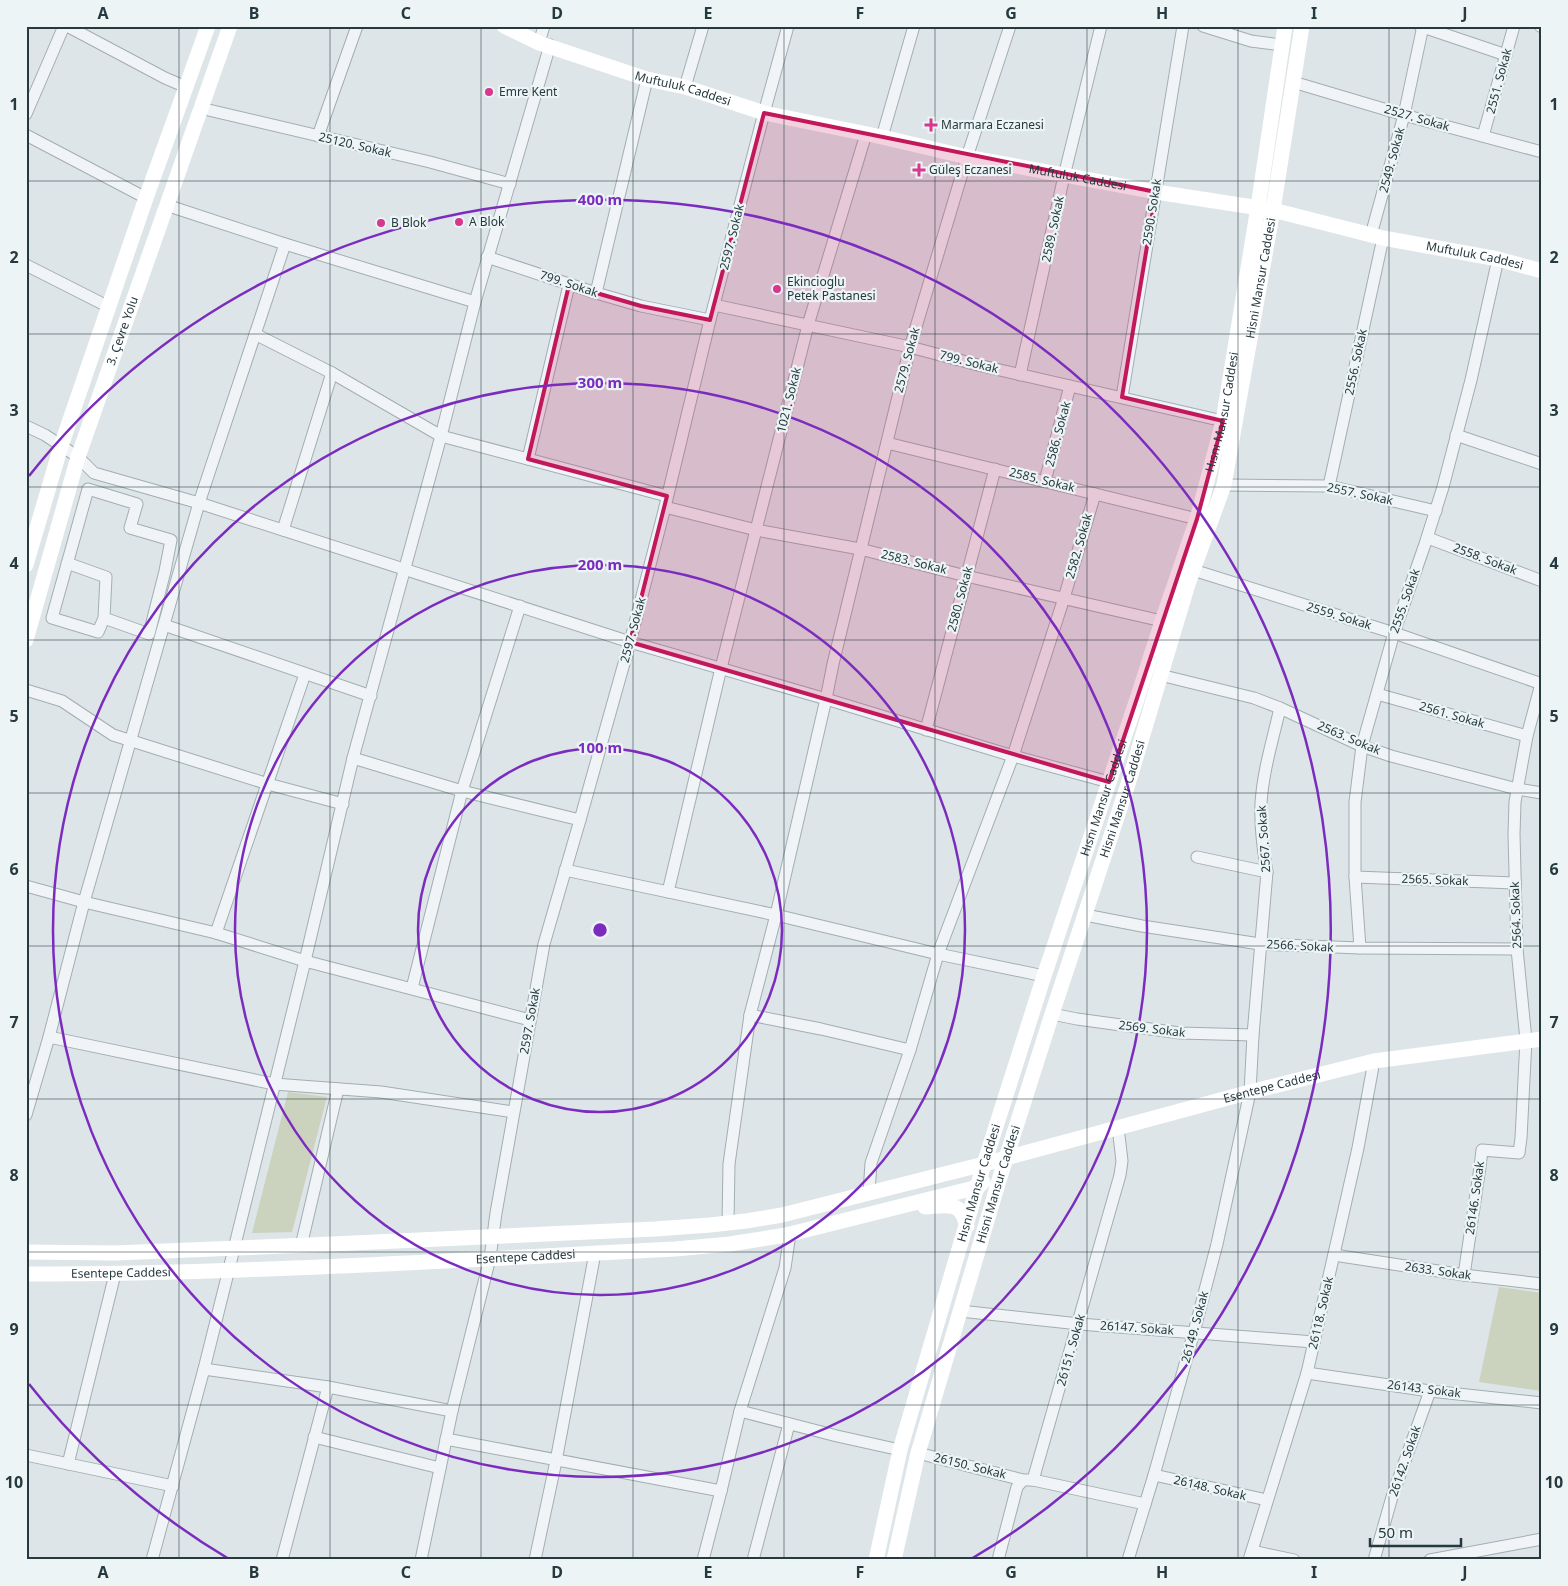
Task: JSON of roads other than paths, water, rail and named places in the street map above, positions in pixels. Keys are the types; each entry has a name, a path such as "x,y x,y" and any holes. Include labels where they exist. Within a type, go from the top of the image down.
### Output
{"main road":[{"name":"3. Çevre Yolu","path":"26,640 78,457 230,26"},
{"name":"Muftuluk Caddesi","path":"504,26 544,44 647,79 685,87 764,113 1064,176 1266,208 1377,236 1498,259 1542,271"},
{"name":"Hısnı Mansur Caddesi","path":"876,1560 900,1450 984,1164 1044,976 1197,519 1223,421 1266,208 1285,26"},
{"name":"Hisni Mansur Caddesi","path":"894,1560 918,1453 1006,1157 1129,781 1193,570 1224,485 1266,208 1293,82 1302,26"},
{"name":"3. Çevre Yolu","path":"26,565 61,446 207,27"},
{"name":"Esentepe Caddesi","path":"26,1252 115,1253 301,1246 655,1229 728,1223 782,1215 1374,1061 1542,1039"},
{"path":"978,1187 1006,1157"},
{"name":"Esentepe Caddesi","path":"26,1274 116,1274 490,1258 712,1246 790,1234 978,1187"},
{"path":"886,1210 951,1206 961,1212 967,1226"}],"street":[{"path":"26,114 64,26"},
{"path":"67,26 165,78 186,87"},
{"path":"318,136 357,26"},
{"path":"152,1560 204,1369 353,758 441,436 475,302 510,184 544,44 544,26"},
{"path":"685,87 702,26"},
{"name":"2597. Sokak","path":"421,1560 452,1411 490,1258 513,1112 544,944 630,642 710,320 788,26"},
{"path":"882,137 914,26"},
{"name":"2579. Sokak","path":"728,1223 729,1164 750,1015 776,914 860,549 910,347 967,157 1010,26"},
{"name":"2589. Sokak","path":"1020,375 1064,176 1101,26"},
{"name":"2590. Sokak","path":"1122,397 1183,26"},
{"path":"1203,26 1252,41 1282,45"},
{"name":"2551. Sokak","path":"1484,136 1514,26"},
{"path":"1422,27 1506,55"},
{"name":"2549. Sokak","path":"1377,236 1422,27"},
{"path":"596,294 647,79"},
{"name":"2527. Sokak","path":"1293,82 1404,115 1542,152"},
{"name":"25120. Sokak","path":"200,108 430,162 510,184"},
{"name":"1021. Sokak","path":"668,892 721,668 808,325 866,134"},
{"path":"26,135 146,198"},
{"path":"166,205 285,244 475,302"},
{"name":"2556. Sokak","path":"1330,486 1377,236"},
{"path":"26,1115 49,1037 84,902 199,503 285,244"},
{"name":"799. Sokak","path":"488,258 596,294 641,306 710,320"},
{"name":"2555. Sokak","path":"1360,948 1355,877 1355,802 1362,746 1394,633 1436,511 1471,380 1498,259"},
{"path":"26,265 109,308"},
{"path":"528,459 569,285"},
{"name":"799. Sokak","path":"714,305 910,347 1020,375 1223,421"},
{"name":"2583. Sokak","path":"255,334 332,373 441,436 528,459 756,530 860,549 966,576 1162,620"},
{"path":"283,530 332,373"},
{"name":"2586. Sokak","path":"1045,481 1070,386"},
{"path":"26,426 45,435 78,457 94,473 199,503 630,642 1013,756 1109,782"},
{"path":"1456,435 1542,464"},
{"name":"2585. Sokak","path":"886,443 1197,519"},
{"name":"2580. Sokak","path":"926,730 995,469"},
{"name":"2557. Sokak","path":"1224,485 1330,486 1436,511"},
{"path":"67,563 106,577 104,618 98,632 52,618 67,563 88,489 137,504 130,528 171,540 149,634 104,618"},
{"name":"2582. Sokak","path":"869,1193 871,1163 910,1050 938,954 1013,756 1095,494"},
{"name":"2558. Sokak","path":"1428,538 1542,581"},
{"name":"2559. Sokak","path":"1193,570 1394,633 1541,684"},
{"path":"165,571 178,575"},
{"path":"412,988 462,791 520,606"},
{"path":"164,625 371,696"},
{"path":"216,933 305,674"},
{"name":"2563. Sokak","path":"1160,675 1254,698 1362,746 1391,756 1517,789 1542,793"},
{"name":"2564. Sokak","path":"1526,1040 1517,949 1515,802 1527,736 1541,684"},
{"path":"26,690 62,701 103,729 131,741 268,784 343,804"},
{"name":"2561. Sokak","path":"1377,694 1527,736"},
{"name":"2567. Sokak","path":"1250,1092 1267,872 1261,803 1266,770 1280,708"},
{"path":"353,758 462,791 580,820"},
{"path":"1197,857 1267,872"},
{"path":"566,870 776,914 938,954 1044,976"},
{"name":"2565. Sokak","path":"1355,877 1515,883"},
{"path":"26,886 84,902 216,933 305,961 530,1020"},
{"name":"2566. Sokak","path":"1085,915 1142,926 1260,944 1360,948 1517,949"},
{"name":"2569. Sokak","path":"1052,1014 1180,1033 1253,1035"},
{"path":"750,1015 910,1050"},
{"path":"49,1037 274,1084 381,1092 513,1112"},
{"name":"26146. Sokak","path":"1464,1275 1482,1150 1518,1153 1521,1138 1526,1040"},
{"name":"26118. Sokak","path":"1250,1555 1307,1373 1358,1148 1374,1061"},
{"path":"301,1246 338,1089"},
{"name":"26149. Sokak","path":"1128,1560 1154,1475 1217,1244 1250,1092"},
{"name":"26151. Sokak","path":"998,1560 1017,1487 1028,1480 1079,1324 1120,1175 1122,1161 1118,1127"},
{"path":"703,1560 740,1411 785,1268 790,1234"},
{"path":"535,1560 595,1253"},
{"name":"2633. Sokak","path":"1334,1255 1464,1275 1542,1284"},
{"path":"68,1464 116,1274"},
{"name":"26147. Sokak","path":"960,1311 1079,1324 1314,1342"},
{"path":"204,1369 328,1387 452,1411"},
{"name":"26143. Sokak","path":"1307,1373 1430,1391 1542,1403"},
{"path":"282,1560 328,1387"},
{"name":"26142. Sokak","path":"1374,1560 1392,1497 1430,1391"},
{"path":"740,1411 900,1450"},
{"path":"753,1560 789,1424"},
{"path":"314,1437 440,1468"},
{"path":"446,1439 721,1491"},
{"name":"26150. Sokak","path":"918,1453 1028,1480 1145,1504"},
{"path":"26,1455 173,1486"},
{"name":"26148. Sokak","path":"1154,1475 1267,1500"},
{"path":"1430,1560 1542,1539"},
{"path":"1250,1555 1294,1560"}],"place":[{"name":"Emre Kent","path":"489,92"},
{"name":"Marmara Eczanesi","path":"931,125"},
{"name":"Güleş Eczanesi","path":"919,170"},
{"name":"A Blok","path":"459,222"},
{"name":"B Blok","path":"381,223"},
{"name":"Ekincioglu Petek Pastanesi","path":"777,289"}]}
